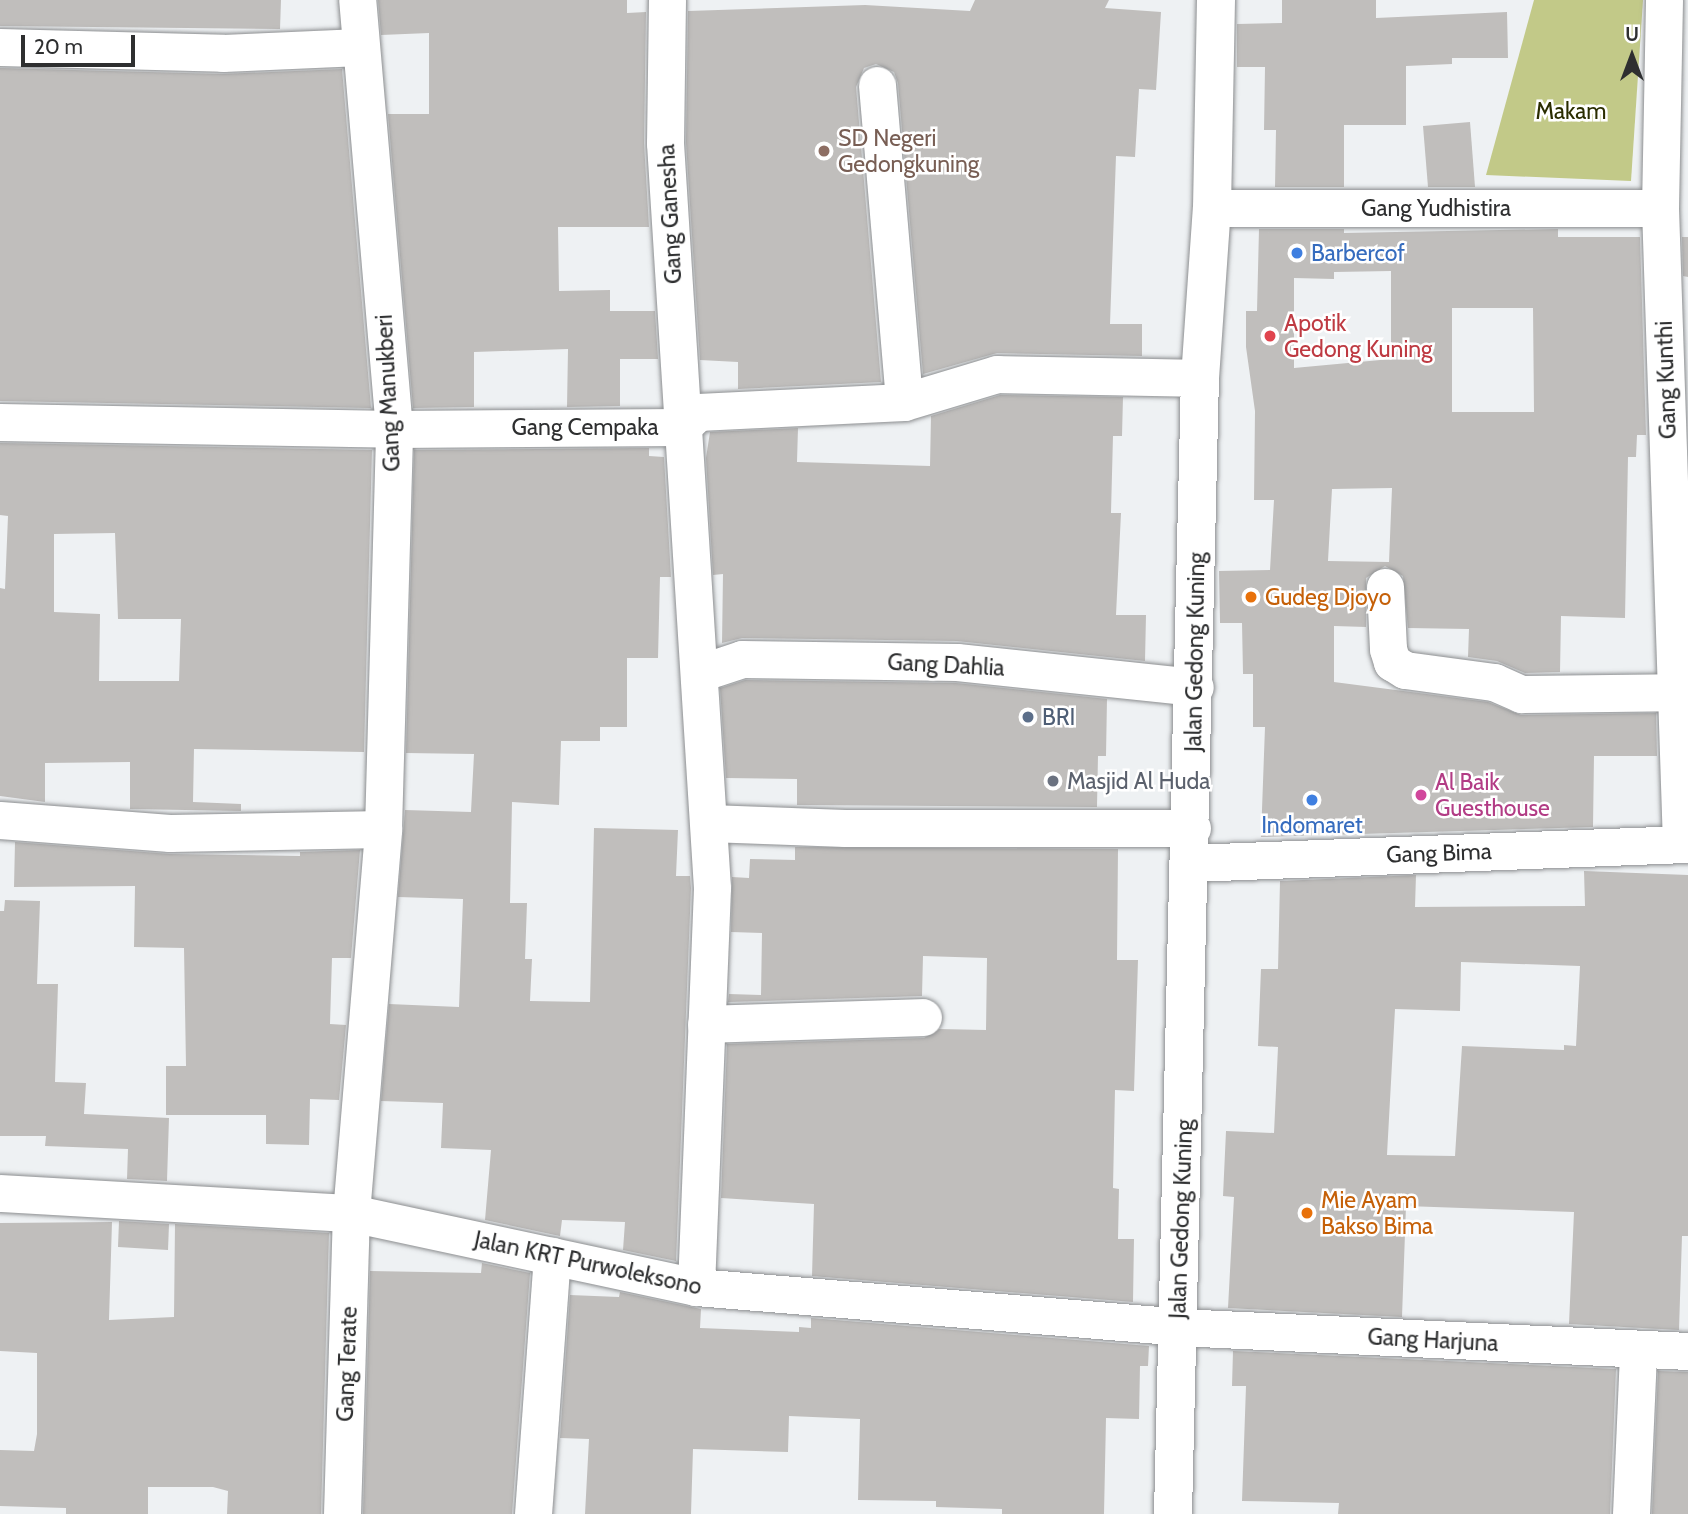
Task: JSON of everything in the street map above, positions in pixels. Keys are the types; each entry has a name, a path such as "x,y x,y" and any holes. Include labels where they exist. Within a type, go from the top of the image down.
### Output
{"main road":[{"name":"Jalan Gedong Kuning","path":"1173,1514 1195,687 1200,378 1212,208 1216,0"}],"street":[{"name":"Gang Manukberi","path":"351,1213 383,829 394,429 357,0"},
{"name":"Gang Ganesha","path":"667,0 665,143 712,888 696,1287"},
{"name":"Gang Kunthi","path":"1664,0 1660,208 1678,453 1676,692 1685,844"},
{"path":"0,47 223,53 360,47"},
{"path":"877,85 904,402"},
{"name":"Gang Yudhistira","path":"1212,208 1660,208"},
{"name":"Gang Cempaka","path":"0,422 394,429 682,427 698,412 725,408 904,402 997,374 1028,372 1200,378"},
{"path":"1385,587 1388,649 1392,662 1405,670 1494,682 1521,694 1676,692"},
{"name":"Gang Dahlia","path":"699,673 742,659 957,662 1195,687"},
{"path":"0,820 170,833 383,829"},
{"name":"Gang Bima","path":"709,823 1191,845 1685,844"},
{"path":"706,1024 923,1017"},
{"name":"Jalan KRT Purwoleksono","path":"0,1193 351,1213 696,1287 1178,1327"},
{"name":"Gang Terate","path":"342,1514 351,1213"},
{"path":"533,1514 552,1256"},
{"name":"Gang Harjuna","path":"1178,1327 1688,1352"},
{"path":"1631,1514 1638,1350"}],"green space":[{"name":"Makam","path":"1534,0 1643,0 1631,181 1486,175"}],"building":[{"path":"0,0 281,0 280,29 0,26"},
{"path":"378,0 627,0 627,13 646,12 644,143 649,227 558,227 559,291 610,290 610,311 655,311 658,359 620,359 620,406 567,407 568,349 474,352 474,407 413,408 388,114 429,114 429,33 381,35"},
{"path":"975,0 1109,0 1105,8 1161,12 1156,90 1139,89 1135,157 1116,156 1110,324 1142,324 1142,356 997,353 923,374 898,83 894,72 876,64 864,68 856,87 881,382 738,389 738,362 700,360 686,142 688,11 865,5 970,11"},
{"path":"1282,0 1376,0 1376,18 1507,12 1508,58 1452,58 1452,64 1406,66 1406,125 1344,125 1344,187 1275,187 1276,130 1264,130 1265,67 1237,67 1237,24 1282,23"},
{"path":"0,68 222,74 342,69 371,408 0,401"},
{"path":"1470,122 1475,187 1428,187 1423,126"},
{"path":"1259,229 1344,229 1344,233 1558,229 1558,237 1640,237 1646,435 1637,435 1636,457 1628,457 1625,618 1561,616 1560,672 1525,673 1497,661 1468,657 1469,629 1408,628 1403,576 1385,566 1366,578 1366,627 1334,626 1334,682 1488,702 1521,715 1656,713 1657,756 1594,756 1593,827 1261,837 1265,727 1253,727 1253,674 1243,674 1242,623 1220,623 1219,571 1270,570 1274,500 1254,500 1255,411 1246,347 1246,311 1257,311","holes":["1391,271 1391,359 1294,368 1294,278 1334,279 1334,272","1452,308 1533,308 1534,412 1452,412","1392,488 1389,562 1328,561 1332,489"]},
{"path":"1682,237 1688,237 1688,277 1683,276"},
{"path":"1000,395 1123,397 1122,436 1113,436 1111,513 1121,513 1116,615 1146,615 1145,661 957,641 742,638 722,643 723,574 713,575 706,458 710,432 798,428 797,462 930,466 931,416"},
{"path":"0,443 372,450 364,752 194,749 193,802 241,804 241,811 130,809 130,762 45,763 45,802 0,796 0,588 5,589 8,516 0,515","holes":["115,533 118,619 181,619 179,681 99,681 100,614 54,612 54,534"]},
{"path":"649,448 649,456 664,457 671,577 660,577 658,658 627,658 627,727 600,727 600,741 561,741 559,805 512,802 510,903 527,903 525,959 532,959 530,1001 590,1002 594,828 678,830 676,876 690,876 691,888 676,1261 623,1250 625,1222 562,1220 560,1236 485,1220 491,1150 441,1148 443,1103 381,1101 389,1004 459,1007 463,899 398,897 405,810 471,812 474,754 406,753 414,450"},
{"path":"745,680 956,683 1107,699 1106,756 1098,756 1097,807 797,805 797,779 726,778 720,688"},
{"path":"15,842 170,854 300,856 300,852 360,850 351,958 332,958 330,1024 346,1025 339,1100 310,1099 309,1145 266,1144 266,1115 166,1115 166,1066 186,1066 184,948 134,947 135,886 14,887"},
{"path":"795,847 1118,849 1117,960 1138,960 1134,1091 1115,1090 1113,1188 1119,1189 1118,1239 1134,1239 1133,1302 812,1276 814,1204 721,1198 727,1044 924,1038 939,1029 986,1030 987,958 923,956 922,996 728,1002 729,994 761,995 762,933 731,932 732,877 749,878 750,859 795,860"},
{"path":"1584,871 1688,875 1688,1236 1682,1236 1679,1330 1569,1324 1574,1212 1406,1206 1402,1317 1228,1308 1234,1197 1223,1196 1226,1131 1274,1133 1278,1047 1258,1046 1261,969 1278,969 1280,881 1416,875 1415,907 1585,906","holes":["1461,962 1580,966 1576,1046 1564,1045 1564,1050 1462,1046 1455,1156 1387,1155 1395,1009 1460,1011"]},
{"path":"5,900 40,901 37,984 58,984 55,1082 86,1083 84,1114 169,1118 167,1181 127,1179 128,1149 45,1146 46,1136 0,1136 0,911 4,911"},
{"path":"119,1221 169,1224 168,1250 118,1247"},
{"path":"112,1222 109,1320 174,1317 175,1224 329,1233 321,1514 227,1514 228,1491 213,1487 148,1487 148,1514 66,1514 66,1508 0,1506 0,1450 34,1451 37,1434 37,1353 0,1351 0,1223"},
{"path":"482,1263 530,1273 512,1514 363,1514 370,1271 481,1273"},
{"path":"620,1292 701,1309 700,1328 799,1332 799,1327 811,1328 811,1318 1149,1346 1148,1366 1140,1366 1139,1419 1106,1418 1104,1514 1002,1514 1002,1509 936,1507 936,1501 858,1500 860,1419 789,1416 788,1452 693,1449 691,1514 585,1514 589,1439 560,1438 570,1295 619,1297"},
{"path":"1233,1351 1616,1369 1610,1514 1338,1514 1339,1503 1242,1501 1246,1386 1232,1386"},
{"path":"1658,1371 1688,1372 1688,1514 1652,1514"}],"place":[{"name":"SD Negeri Gedongkuning","path":"824,151"},
{"name":"Barbercof","path":"1297,253"},
{"name":"Apotik Gedong Kuning","path":"1270,336"},
{"name":"Gudeg Djoyo","path":"1251,597"},
{"name":"BRI","path":"1028,717"},
{"name":"Masjid Al Huda","path":"1053,781"},
{"name":"Al Baik Guesthouse","path":"1421,795"},
{"name":"Indomaret","path":"1312,800"},
{"name":"Mie Ayam Bakso Bima","path":"1307,1213"}]}
